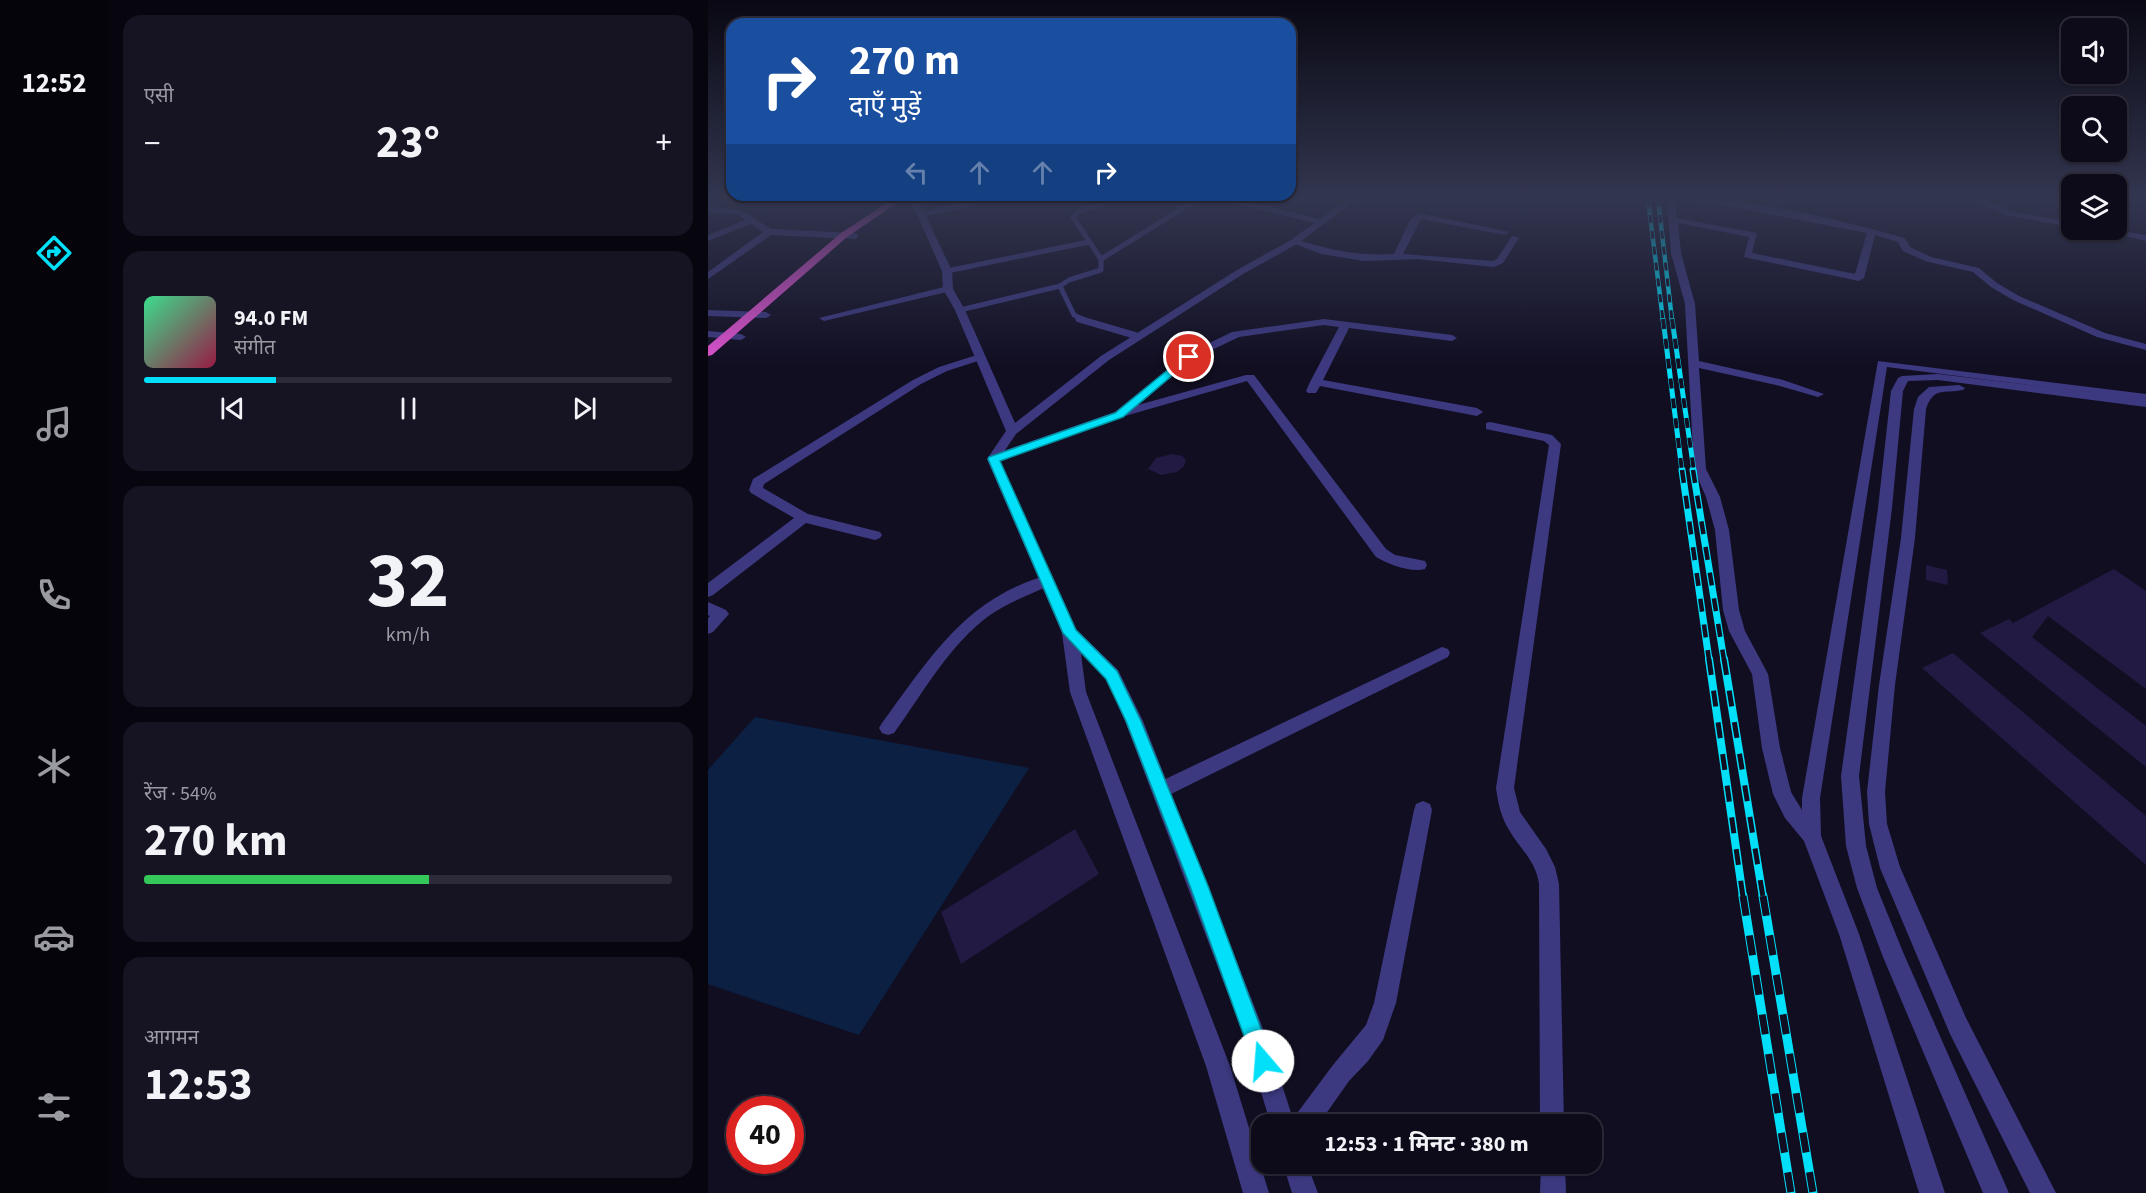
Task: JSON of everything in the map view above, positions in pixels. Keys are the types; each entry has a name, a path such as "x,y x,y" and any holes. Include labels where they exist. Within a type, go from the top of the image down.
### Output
{"highway":[{"path":"708,352 825,255"},
{"path":"708,364 766,315 829,255"}],"street":[{"path":"708,276 738,255"},
{"path":"940,255 948,271 948,289 960,310 1012,431"},
{"path":"993,459 1012,431 1091,368 1137,336 1271,255"},
{"path":"1341,255 1418,256 1494,264 1500,261 1504,255"},
{"path":"1676,255 1690,304 1700,469 1713,497 1722,531 1731,610 1737,631 1760,675 1771,747 1782,794 1792,812 1811,836 1849,934 1932,1193"},
{"path":"1747,255 1859,278 1865,255"},
{"path":"1918,255 1976,270 1994,285 2016,298 2091,331 2146,347"},
{"path":"824,318 948,289"},
{"path":"708,313 766,315"},
{"path":"1119,415 1189,357 1236,334 1324,322 1452,338"},
{"path":"1345,325 1314,386 1477,412"},
{"path":"708,334 741,337"},
{"path":"875,535 804,518 761,493 756,489 758,482 917,382 943,369 980,357"},
{"path":"1694,363 1779,382 1818,394"},
{"path":"1811,836 1811,798 1882,363 2146,397"},
{"path":"993,459 1119,415 1250,377 1381,553 1391,559 1420,565"},
{"path":"1996,1193 1903,978 1867,888 1856,846 1850,776 1866,665 1897,391 1906,378 1938,377 2146,403"},
{"path":"2043,1193 1958,1026 1890,868 1878,824 1876,792 1887,685 1908,538 1915,445 1924,397 1933,389 1964,388 2146,413"},
{"path":"1490,426 1548,438 1555,444 1505,788 1506,806 1512,821 1546,868 1550,895 1552,1114"},
{"path":"993,459 1070,633 1078,692 1218,1066 1256,1193"},
{"path":"708,591 804,518"},
{"path":"888,728 969,624 997,604 1047,580"},
{"path":"708,608 719,611 721,614 708,628"},
{"path":"1070,633 1112,675 1134,721 1256,1039 1280,1114"},
{"path":"1161,790 1442,653"},
{"path":"1312,1114 1341,1073 1375,1032 1385,1003 1423,810"},
{"path":"1298,1174 1305,1193"},
{"path":"1553,1174 1553,1193"}],"lane":[{"path":"948,271 1027,255"},
{"path":"960,310 1060,286 1067,281 1093,274 1101,270 1101,259 1098,255"},
{"path":"1101,259 1108,255"},
{"path":"1060,286 1074,315 1079,319 1137,336"}],"water":[{"path":"755,717 1029,768 859,1035 708,984 708,770"}],"building":[{"path":"1172,454 1182,456 1186,460 1184,466 1177,472 1161,475 1148,469 1156,458"},
{"path":"1926,565 1947,570 1948,585 1926,580"},
{"path":"2114,569 2146,591 2146,689 2048,616 2032,637 2146,726 2146,767 1980,633 2009,619 2013,623"},
{"path":"1953,653 2146,816 2146,865 1922,668"},
{"path":"1075,829 1099,874 961,964 941,912"}],"railway":[{"path":"1655,255 1663,320"},
{"path":"1664,255 1672,320"},
{"path":"1663,319 1682,471"},
{"path":"1672,319 1694,471"},
{"path":"1682,470 1709,660"},
{"path":"1693,470 1724,660"},
{"path":"1709,659 1743,897"},
{"path":"1724,659 1763,897"},
{"path":"1743,896 1791,1193"},
{"path":"1763,896 1813,1193"}],"route":[{"path":"1189,357 1119,415 993,459 1070,633 1112,675 1134,721 1199,886 1263,1061"}]}
